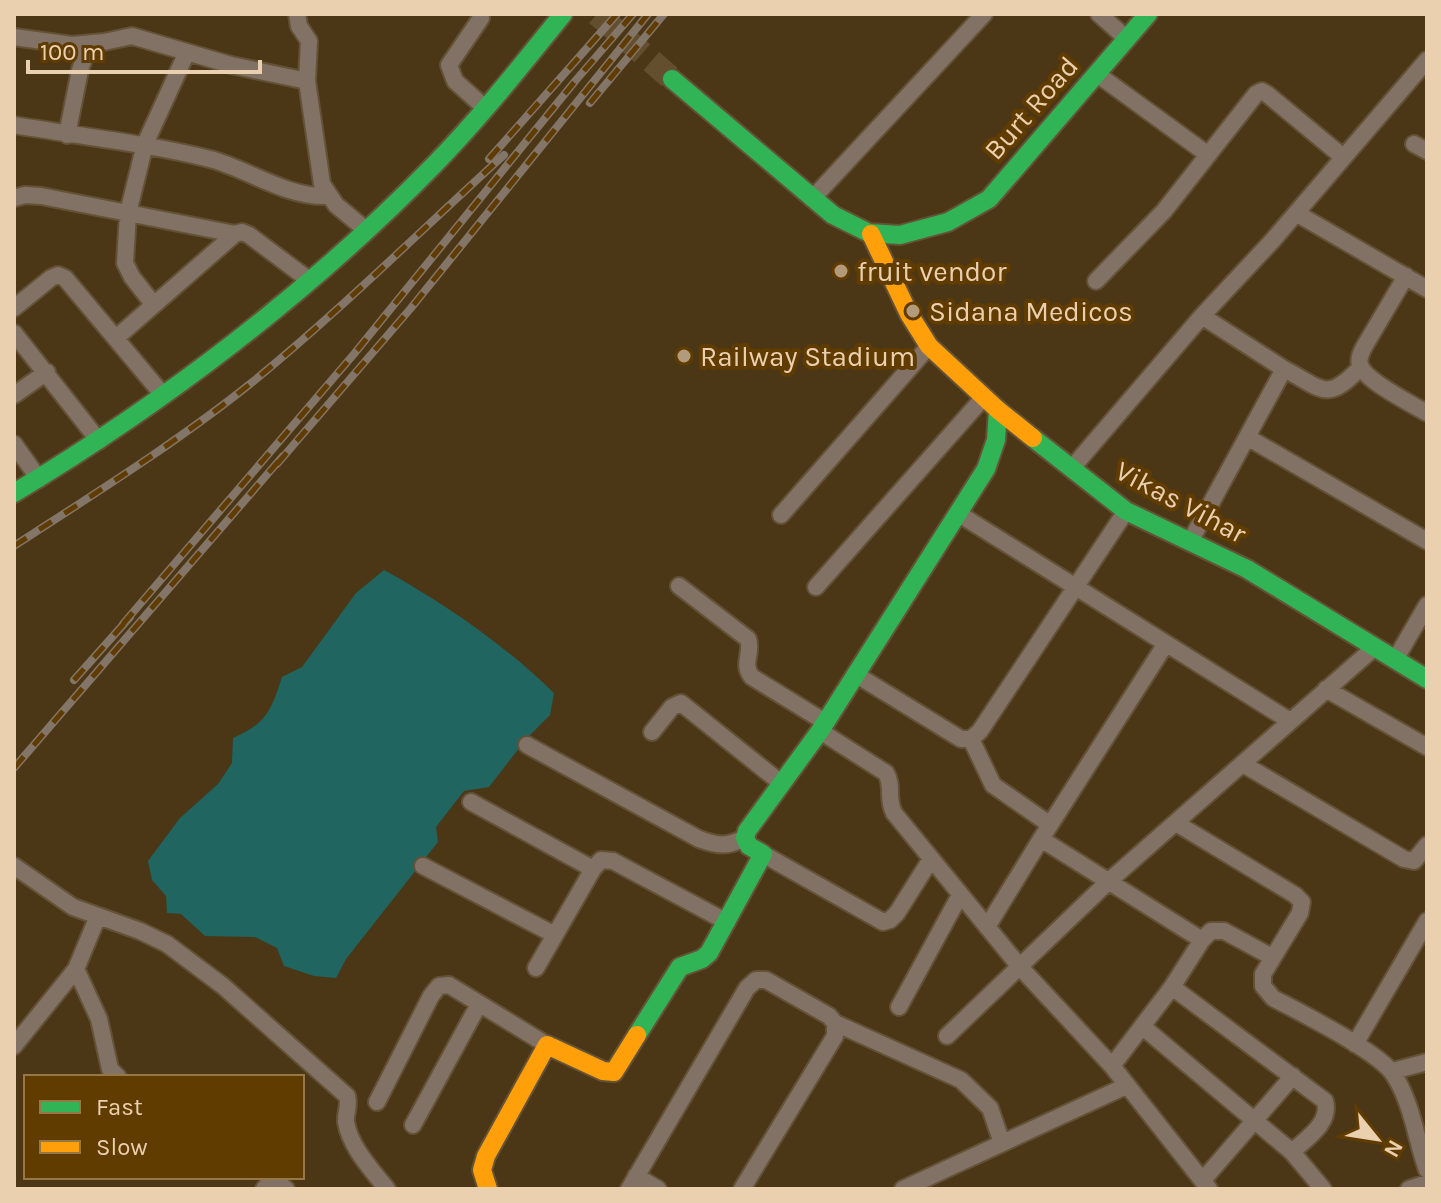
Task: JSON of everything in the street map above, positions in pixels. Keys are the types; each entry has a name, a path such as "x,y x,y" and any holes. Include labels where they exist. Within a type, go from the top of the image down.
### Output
{"street":[{"path":"297,14 299,26 309,41 307,81 322,184 328,196 366,230"},
{"path":"14,493 99,441 194,373 309,280 434,165 563,14"},
{"path":"812,199 984,14"},
{"path":"1099,14 1127,39"},
{"name":"Burt Road","path":"871,234 900,235 944,225 968,215 989,199 1148,14"},
{"path":"481,18 449,65 455,81 485,108"},
{"path":"14,37 72,45 132,36 265,74 307,81"},
{"path":"67,135 80,70 89,44"},
{"path":"154,305 125,263 128,213 145,144 187,52"},
{"path":"1072,468 1427,60"},
{"path":"1097,74 1207,154"},
{"path":"672,79 812,199 841,220 871,234"},
{"path":"1096,281 1164,211 1256,94 1262,91 1343,157"},
{"path":"14,125 145,144 215,161 303,194 328,196"},
{"path":"14,198 41,196 235,234"},
{"path":"1296,213 1427,289"},
{"path":"116,338 235,234 242,232 249,235 309,280"},
{"name":"Vikas Vihar","path":"871,234 909,314 929,346 998,410 1126,511 1191,540 1309,605 1427,679"},
{"path":"14,308 58,275 71,284 163,395"},
{"path":"1406,276 1364,347 1359,358 1360,368 1369,377 1427,413"},
{"path":"1202,316 1284,369 1323,389 1333,391 1342,386 1360,368"},
{"path":"14,333 99,441"},
{"path":"781,515 929,346"},
{"path":"1191,540 1284,369"},
{"path":"14,395 47,372"},
{"path":"816,587 984,397"},
{"path":"527,745 708,843 730,845 745,838 822,726 959,514 996,448 1000,431 998,410"},
{"path":"1247,437 1426,537"},
{"path":"14,444 39,479"},
{"path":"855,674 961,739 971,739 980,731 1126,511"},
{"path":"959,514 1290,721"},
{"path":"679,586 748,639 751,646 746,664 752,677 886,773 890,780 888,802 894,813 1020,967 1112,1066 1206,1184 1293,1076"},
{"path":"1395,660 1427,605"},
{"path":"987,927 1165,645"},
{"path":"947,1036 1109,881 1375,647"},
{"path":"1326,689 1427,747"},
{"path":"652,732 672,707 681,703 781,783"},
{"path":"971,739 993,785 1045,832 1109,881 1202,940"},
{"path":"1243,764 1404,859 1414,861 1427,845"},
{"path":"471,802 593,869"},
{"path":"1176,823 1302,902 1300,913 1263,974 1263,986 1273,998 1355,1044 1393,1071 1423,1148 1427,1170"},
{"path":"745,838 749,846 876,921 883,922 897,913 931,859"},
{"path":"377,1102 439,986 449,985 547,1045 603,1071 611,1073 617,1070 680,967 686,962 705,958 763,854"},
{"path":"536,968 601,860 613,861 727,922"},
{"path":"14,866 73,907 167,944 223,986 341,1091 349,1101 347,1125 353,1141 387,1189"},
{"path":"423,866 555,935"},
{"path":"899,1007 960,895"},
{"path":"14,1046 76,969 98,916"},
{"path":"1355,1044 1427,921"},
{"path":"1112,1066 1211,931 1224,931 1272,957"},
{"path":"76,969 99,1019 110,1069 116,1075"},
{"path":"658,1189 632,1182 747,988 756,980 766,980 829,1016 835,1023 961,1080 990,1108 1002,1143"},
{"path":"1172,987 1325,1101 1327,1111 1323,1122 1292,1152"},
{"path":"413,1125 479,1004"},
{"path":"742,1189 835,1036 835,1023"},
{"path":"1143,1027 1292,1152 1323,1189"},
{"path":"488,1189 482,1170 486,1156 547,1045"},
{"path":"1393,1071 1427,1062"},
{"path":"903,1189 1126,1086"},
{"path":"264,1189 274,1182 286,1189"},
{"path":"1409,1189 1427,1183"}],"water":[{"path":"384,570 473,626 554,693 550,715 527,738 489,787 464,791 436,827 438,842 346,959 336,978 314,976 284,966 277,948 255,937 205,936 181,914 167,913 166,896 152,880 148,861 180,818 218,784 232,763 233,738 253,727 266,715 282,677 302,667 356,593"}],"tunnel":[{"path":"597,14 672,79"}],"railway":[{"path":"489,159 617,14"},
{"path":"123,624 354,354 633,14"},
{"path":"277,464 411,308 648,14"},
{"path":"590,103 664,14"},
{"path":"14,546 164,447 250,384 347,300 504,155"},
{"path":"14,768 283,456"},
{"path":"74,680 130,617"}],"traffic: fast":[{"path":"14,493 126,422 180,383 234,343 337,257 450,148 563,14"},
{"path":"672,79 833,215 869,233 900,235 948,222 989,199 1148,14"},
{"path":"637,1035 680,967 709,953 763,854 749,846 745,838 747,831 820,731 986,469 996,440 998,410"},
{"path":"1033,438 1126,511 1247,569 1427,679"}],"traffic: slow":[{"path":"871,234 909,314 929,346 1033,438"},
{"path":"488,1189 482,1170 486,1156 547,1045 603,1071 614,1072 637,1035"}],"place":[{"name":"fruit vendor","path":"841,271"},
{"name":"Sidana Medicos","path":"913,311"},
{"name":"Railway Stadium","path":"684,356"}]}
